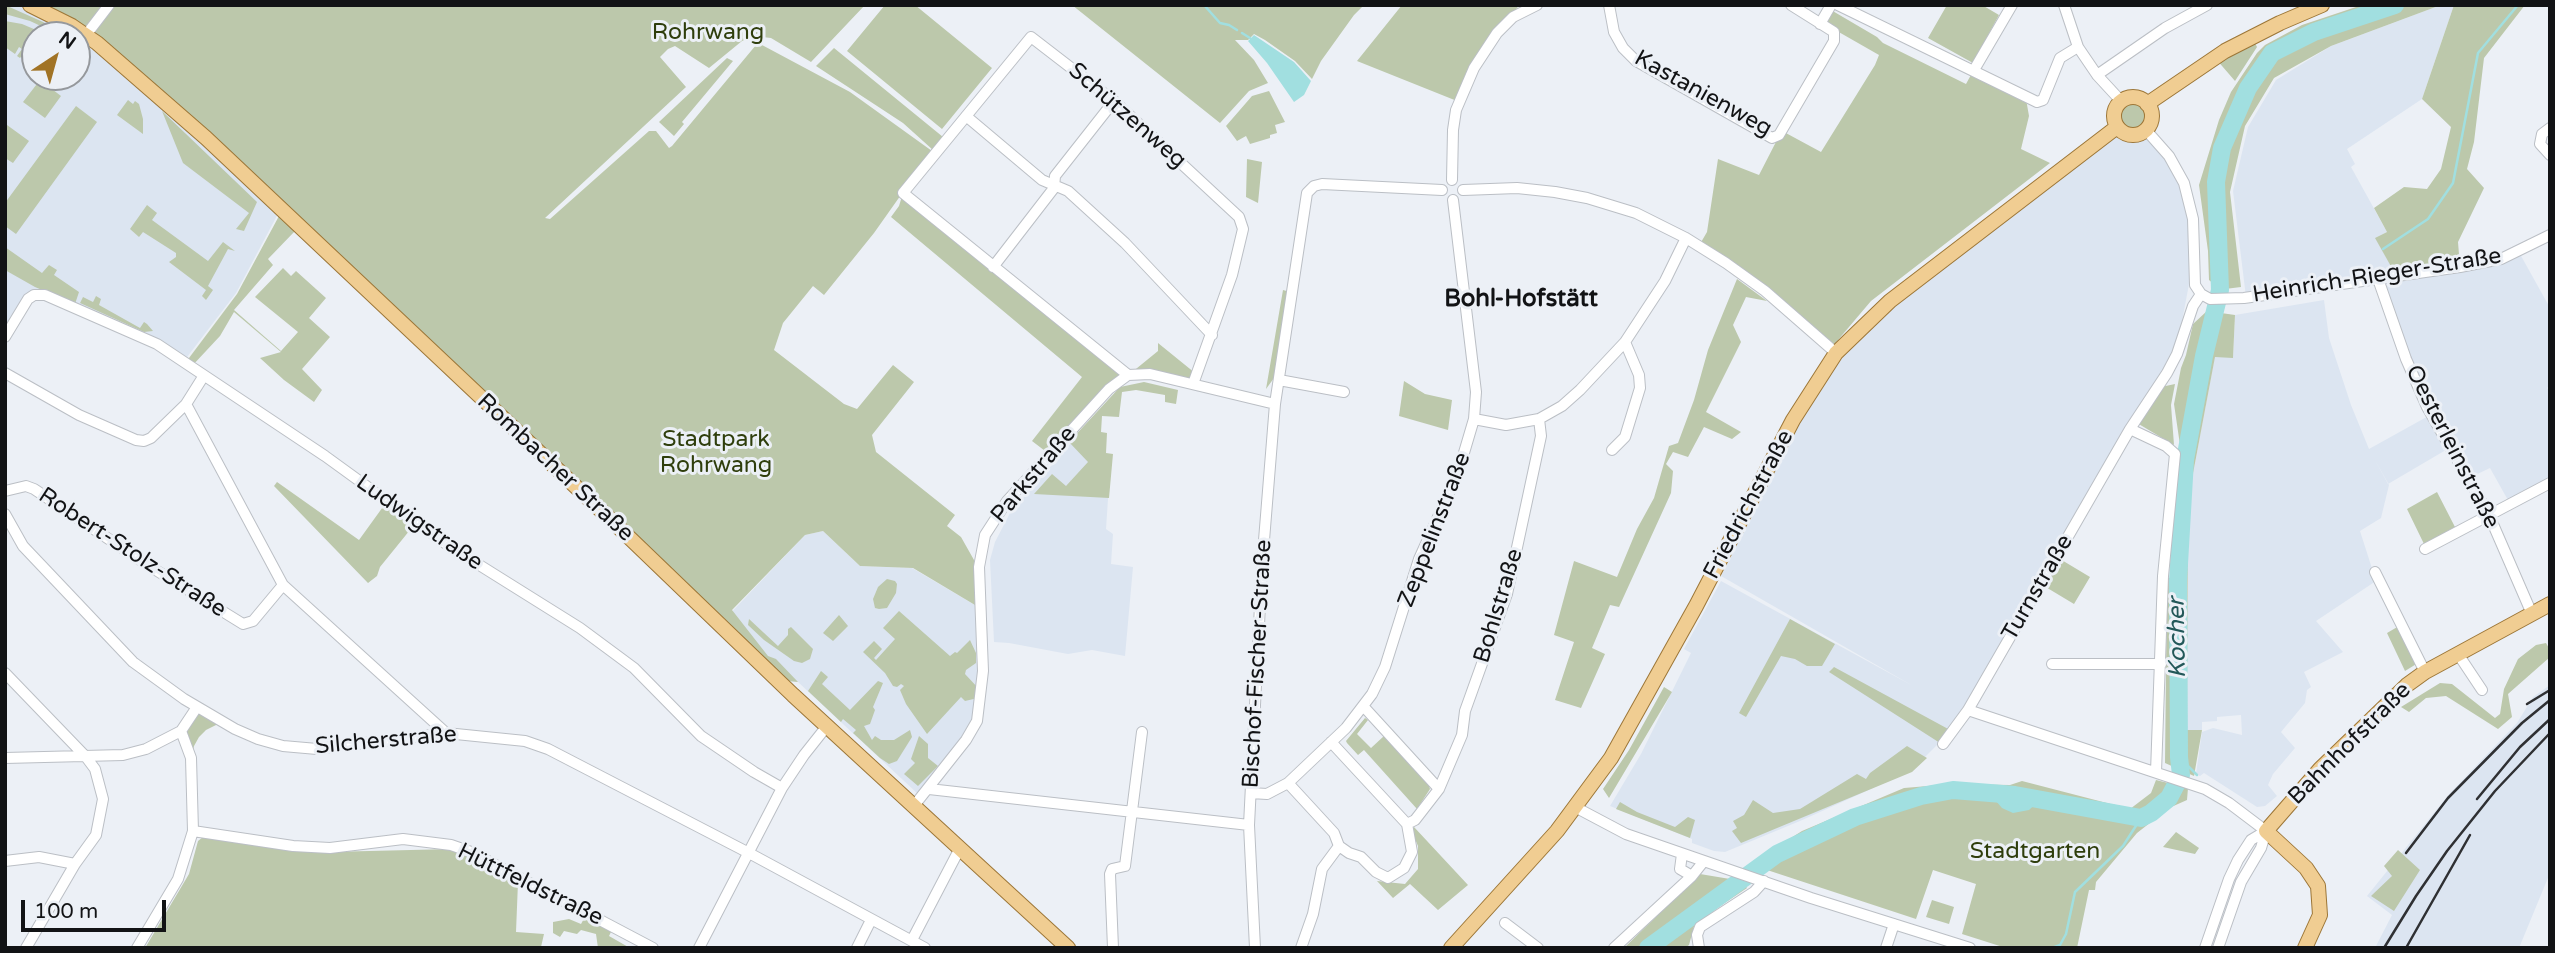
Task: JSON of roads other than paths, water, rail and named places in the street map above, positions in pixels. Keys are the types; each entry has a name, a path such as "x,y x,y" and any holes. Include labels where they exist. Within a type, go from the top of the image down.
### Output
{"main road":[{"name":"Rombacher Straße","path":"30,5 60,21"},
{"path":"2147,104 2225,51 2322,5"},
{"name":"Rombacher Straße","path":"91,39 157,93 223,154 913,807 1068,948"},
{"path":"2137,98 2147,104 2151,116 2146,130 2130,135 2117,127 2114,113 2121,101 2137,98"},
{"name":"Friedrichstraße","path":"1451,948 1557,831 1628,732 1793,420 1836,353 1890,301 2117,127"},
{"name":"Bahnhofstraße","path":"2266,831 2320,769 2392,699 2425,672 2550,604"},
{"path":"2266,831 2306,868 2318,886 2320,915 2305,948"}],"street":[{"path":"91,28 109,5"},
{"path":"1452,180 1454,120 1470,76 1497,33 1513,17 1537,5"},
{"name":"Kastanienweg","path":"1609,5 1614,32 1623,48 1636,61 1772,138 1779,135 1834,41 1834,32 1820,23"},
{"path":"1790,5 1820,23 1831,5"},
{"path":"1838,5 2037,102 2043,100 2060,58 2078,47"},
{"path":"1974,70 2012,5"},
{"path":"2064,5 2078,47 2097,75 2121,101"},
{"path":"2097,75 2165,28 2207,5"},
{"name":"Schützenweg","path":"993,267 903,194 1031,37 1114,100 1239,217 1242,229 1231,275 1193,384"},
{"path":"1114,100 1055,176 1055,185 993,267 1128,375 1150,374 1275,404"},
{"path":"966,116 1042,180 1068,191 1125,243 1212,335"},
{"path":"2550,128 2542,134 2540,144 2550,155"},
{"path":"2146,130 2169,156 2188,194 2193,219 2194,279 2205,296"},
{"path":"1452,180 1460,183 1463,190 1459,198 1453,200 1447,199 1442,190 1445,183 1452,180"},
{"name":"Bischof-Fischer-Straße","path":"1255,948 1249,825 1262,570 1275,404 1305,209 1310,189 1322,184 1442,190"},
{"path":"1463,190 1517,188 1587,198 1636,213 1686,238 1755,284 1836,353"},
{"name":"Zeppelinstraße","path":"1251,793 1267,794 1279,790 1364,707 1385,667 1419,559 1458,473 1474,419 1476,391 1453,200"},
{"name":"Heinrich-Rieger-Straße","path":"2205,296 2244,298 2501,259 2550,235"},
{"path":"1474,419 1506,425 1539,419 1562,406 1625,342 1665,281 1686,238"},
{"name":"Oesterleinstraße","path":"2378,279 2406,359 2427,407 2488,515 2532,614"},
{"name":"Ludwigstraße","path":"5,337 28,299 34,295 45,295 157,344 325,456 449,547 580,628 634,668 701,736 782,788"},
{"name":"Turnstraße","path":"1943,744 1968,710 2130,429 2167,373 2177,354 2193,306 2205,296"},
{"path":"1612,450 1625,437 1640,388 1639,375 1625,342"},
{"path":"5,373 70,410 136,440 144,441 151,438 186,404 203,377"},
{"name":"Parkstraße","path":"913,807 966,740 978,715 983,671 979,566 982,547 990,526 1007,501 1109,389 1128,375"},
{"path":"1279,380 1344,392"},
{"path":"186,404 283,585 446,733"},
{"name":"Bohlstraße","path":"1407,824 1415,820 1439,789 1462,734 1465,711 1507,594 1541,436 1539,419"},
{"path":"2130,429 2156,440 2175,454 2163,576 2156,772"},
{"path":"2425,549 2550,483"},
{"name":"Robert-Stolz-Straße","path":"5,491 26,486 34,489 146,564 243,624 253,621 283,585"},
{"name":"Silcherstraße","path":"5,514 23,546 133,662 197,707 235,729 283,746 332,749 446,733 525,741 548,749 749,853 925,948"},
{"path":"2375,572 2425,672"},
{"path":"2458,654 2482,690"},
{"path":"2052,664 2161,664"},
{"path":"5,673 86,757 95,769 103,799 96,835 75,864 26,948"},
{"path":"5,758 123,755 146,749 181,731 197,707"},
{"path":"1364,707 1439,789"},
{"path":"1968,710 2215,793 2266,831"},
{"path":"699,948 782,788 803,755 827,726"},
{"path":"136,948 178,879 193,831 191,758 181,731"},
{"path":"1113,948 1110,874 1118,867 1125,866 1142,732"},
{"path":"1287,783 1334,833 1339,846 1361,857 1376,872 1388,878 1400,872 1412,852 1407,824 1331,742"},
{"path":"929,789 1249,825"},
{"path":"1575,807 1626,834 1682,854 1970,948"},
{"name":"Hüttfeldstraße","path":"193,831 305,847 330,848 403,839 451,845 471,852 653,948"},
{"name":"Bahnhofstraße","path":"2206,948 2229,878 2238,860 2251,841 2266,831"},
{"name":"Bahnhofstraße","path":"2218,948 2241,882 2261,848 2266,831"},
{"path":"1301,948 1313,914 1322,869 1339,846"},
{"path":"912,940 959,850"},
{"path":"1682,854 1680,869 1692,876"},
{"path":"5,861 40,857 75,864"},
{"path":"1614,948 1692,876 1704,861"},
{"path":"1699,948 1697,935 1700,927 1754,892 1760,880"},
{"path":"857,948 872,920"},
{"path":"1506,923 1538,948"},
{"path":"1886,948 1894,924"}],"water":[{"path":"1254,35 1294,62 1311,81 1304,95 1294,102 1248,41"},
{"path":"1989,793 2041,799 2029,810 2013,813 2002,808"}],"waterway":[{"path":"1204,5 1220,23 1237,30"},
{"name":"Kocher","path":"1648,948 1777,854 1855,817 1921,796 1953,790 2015,795 2141,818 2169,798 2181,775 2178,581 2185,460 2204,356 2220,290 2216,182 2222,148 2248,88 2272,53 2314,32 2395,5"},
{"path":"2383,249 2428,219 2453,183 2478,53 2518,5"},
{"path":"1242,33 1250,38"},
{"path":"2179,757 2197,775"},
{"path":"2052,948 2060,945 2066,934 2075,892 2123,846 2141,818"}],"railway":[{"path":"2527,704 2550,690"},
{"path":"2406,853 2448,798 2522,723 2550,700"},
{"path":"2477,799 2520,747 2550,719"},
{"path":"2384,948 2447,851 2495,791 2550,733"},
{"path":"2406,948 2470,835"}],"district":[{"name":"Bohl-Hofstätt","path":"1521,300"}],"park label":[{"name":"Rohrwang","path":"708,33"},
{"name":"Stadtpark Rohrwang","path":"716,453"},
{"name":"Stadtgarten","path":"2035,852"}]}
